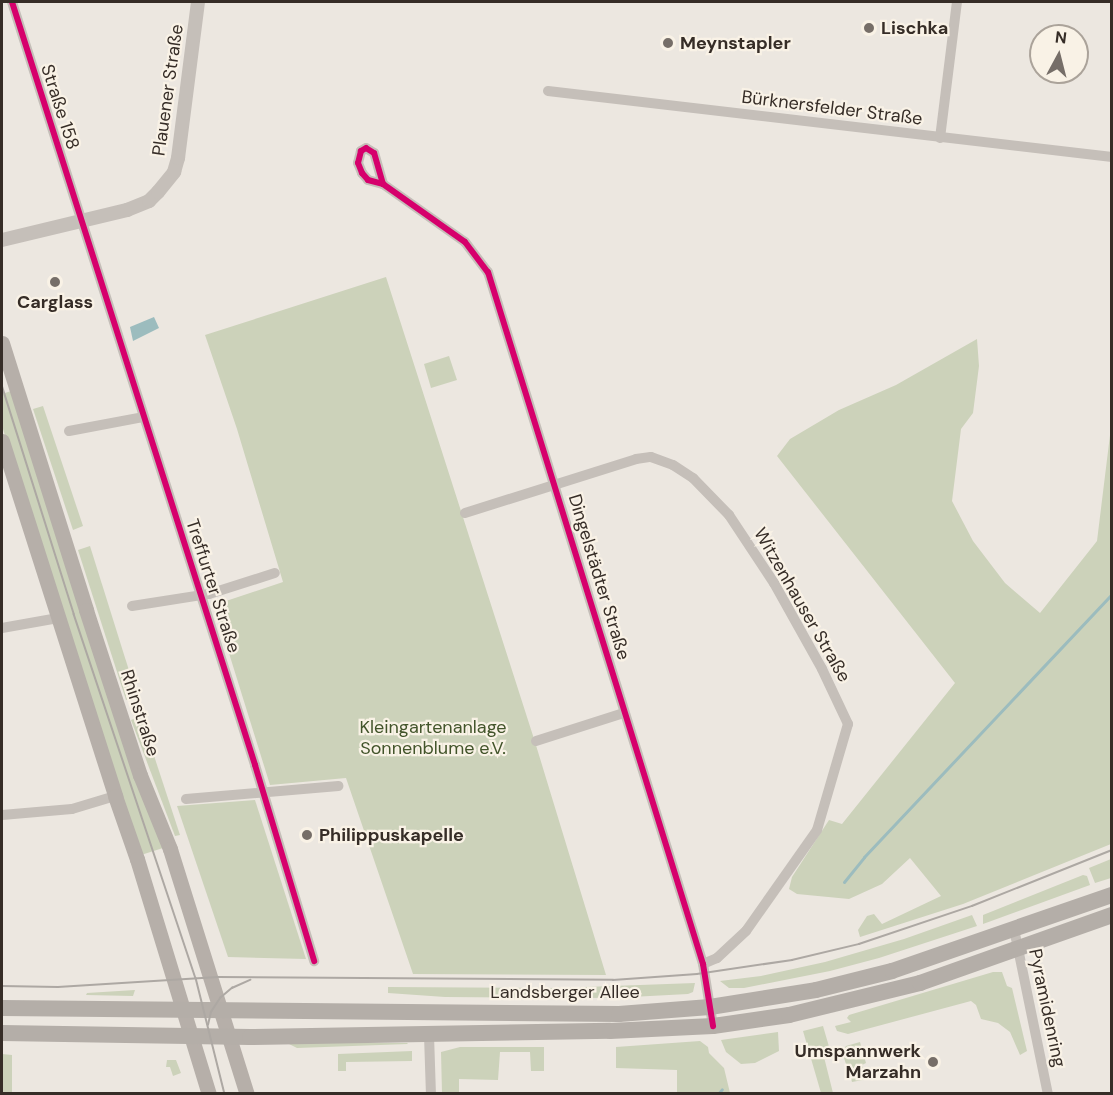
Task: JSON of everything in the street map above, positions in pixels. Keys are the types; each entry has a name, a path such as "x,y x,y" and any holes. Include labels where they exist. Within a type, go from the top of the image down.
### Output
{"main road":[{"name":"Rhinstraße","path":"2,343 86,610 140,775 170,849 247,1094"},
{"path":"2,443 137,859 208,1094"},
{"name":"Landsberger Allee","path":"2,1008 221,1012 619,1014 710,1006 816,990 892,971 1112,895"},
{"name":"Landsberger Allee","path":"2,1034 230,1037 429,1035 712,1026 825,1008 920,983 1112,915"}],"street":[{"name":"Straße 158","path":"12,2 82,221"},
{"name":"Plauener Straße","path":"2,240 127,210 148,201 174,172 178,158 198,2"},
{"path":"940,138 957,2"},
{"name":"Bürknersfelder Straße","path":"548,91 1112,157"},
{"name":"Dingelstädter Straße","path":"382,184 465,242 483,261 493,286 703,964 712,1026"},
{"name":"Treffurter Straße","path":"82,221 314,961"},
{"path":"69,431 143,417"},
{"name":"Witzenhauser Straße","path":"465,513 636,459 651,458 686,473 729,515 774,583 847,718 848,729 820,822 810,844 746,931 717,958 703,964"},
{"path":"132,606 200,595 275,573"},
{"path":"2,628 58,618"},
{"path":"536,741 624,713"},
{"path":"186,799 338,786"},
{"path":"2,815 72,808 115,796"},
{"name":"Pyramidenring","path":"1014,929 1048,1094"},
{"path":"429,1035 431,1094"}],"green space":[{"name":"Kleingartenanlage Sonnenblume e.V.","path":"386,277 535,742 606,975 413,974 346,778 270,785 214,605 283,582 237,429 205,335"},
{"path":"977,339 979,366 973,413 961,429 952,501 973,541 1005,583 1040,613 1097,541 1111,427 1111,844 963,904 860,937 858,930 867,916 874,914 882,924 941,896 910,858 882,884 849,899 797,894 789,889 792,877 829,820 842,824 955,683 777,456 790,439 839,410 896,385"},
{"path":"449,356 457,380 431,388 424,364"},
{"path":"11,391 163,848 141,855 2,426 2,394"},
{"path":"43,406 83,526 73,530 33,409"},
{"path":"90,546 137,696 126,700 78,550"},
{"path":"141,716 180,835 175,836 131,720"},
{"path":"255,800 306,959 228,957 177,806"},
{"path":"1111,859 1111,878 1095,883 1089,868"},
{"path":"1083,875 1087,876 1090,885 983,924 983,915"},
{"path":"972,915 977,926 879,958 830,971 744,988 729,988 720,981 761,976 825,962 904,939"},
{"path":"993,972 1002,972 1007,986 1012,988 1027,1051 1020,1055 1010,1032 998,1023 981,1019 976,1005 971,1001 848,1034 837,1031 835,1026 851,1022 847,1018 849,1015"},
{"path":"695,983 693,992 688,994 612,998 445,997 388,993 388,987 557,988"},
{"path":"135,990 133,996 86,995 87,993"},
{"path":"823,1026 830,1050 823,1053 833,1093 821,1093 803,1031"},
{"path":"778,1032 779,1051 755,1063 741,1064 726,1052 721,1040"},
{"path":"700,1041 708,1047 709,1053 724,1068 730,1093 677,1093 677,1070 616,1068 616,1047"},
{"path":"860,1042 866,1063 862,1065 868,1079 852,1082 842,1052 846,1046"},
{"path":"287,1043 407,1043 408,1044 297,1048"},
{"path":"460,1047 544,1047 544,1071 531,1071 530,1052 500,1052 498,1080 459,1079 459,1093 442,1093 441,1052"},
{"path":"412,1051 412,1061 346,1062 346,1071 338,1071 338,1054"},
{"path":"2,1054 12,1055 12,1093 2,1093"},
{"path":"167,1060 176,1060 181,1073 173,1076 170,1067 166,1067"}],"water":[{"path":"154,317 159,328 133,341 130,327"}],"waterway":[{"path":"844,882 864,857 1112,594"},
{"path":"718,1094 722,1089"}],"tram line":[{"path":"2,385 74,614 196,978 225,1094"},
{"path":"2,986 58,987 218,977 613,980 697,974 792,960 859,944 972,906 1112,850"},
{"path":"208,1025 211,1012 220,998 232,988 250,980"}],"cycle path":[{"path":"12,2 255,765 314,961"},
{"path":"383,184 374,153 366,148 361,151 358,163 368,180 383,184 465,242 488,272 703,964 713,1026"}],"place":[{"name":"Lischka","path":"869,28"},
{"name":"Meynstapler","path":"668,43"},
{"name":"Carglass","path":"55,282"},
{"name":"Philippuskapelle","path":"307,835"},
{"name":"Umspannwerk Marzahn","path":"933,1062"}]}
